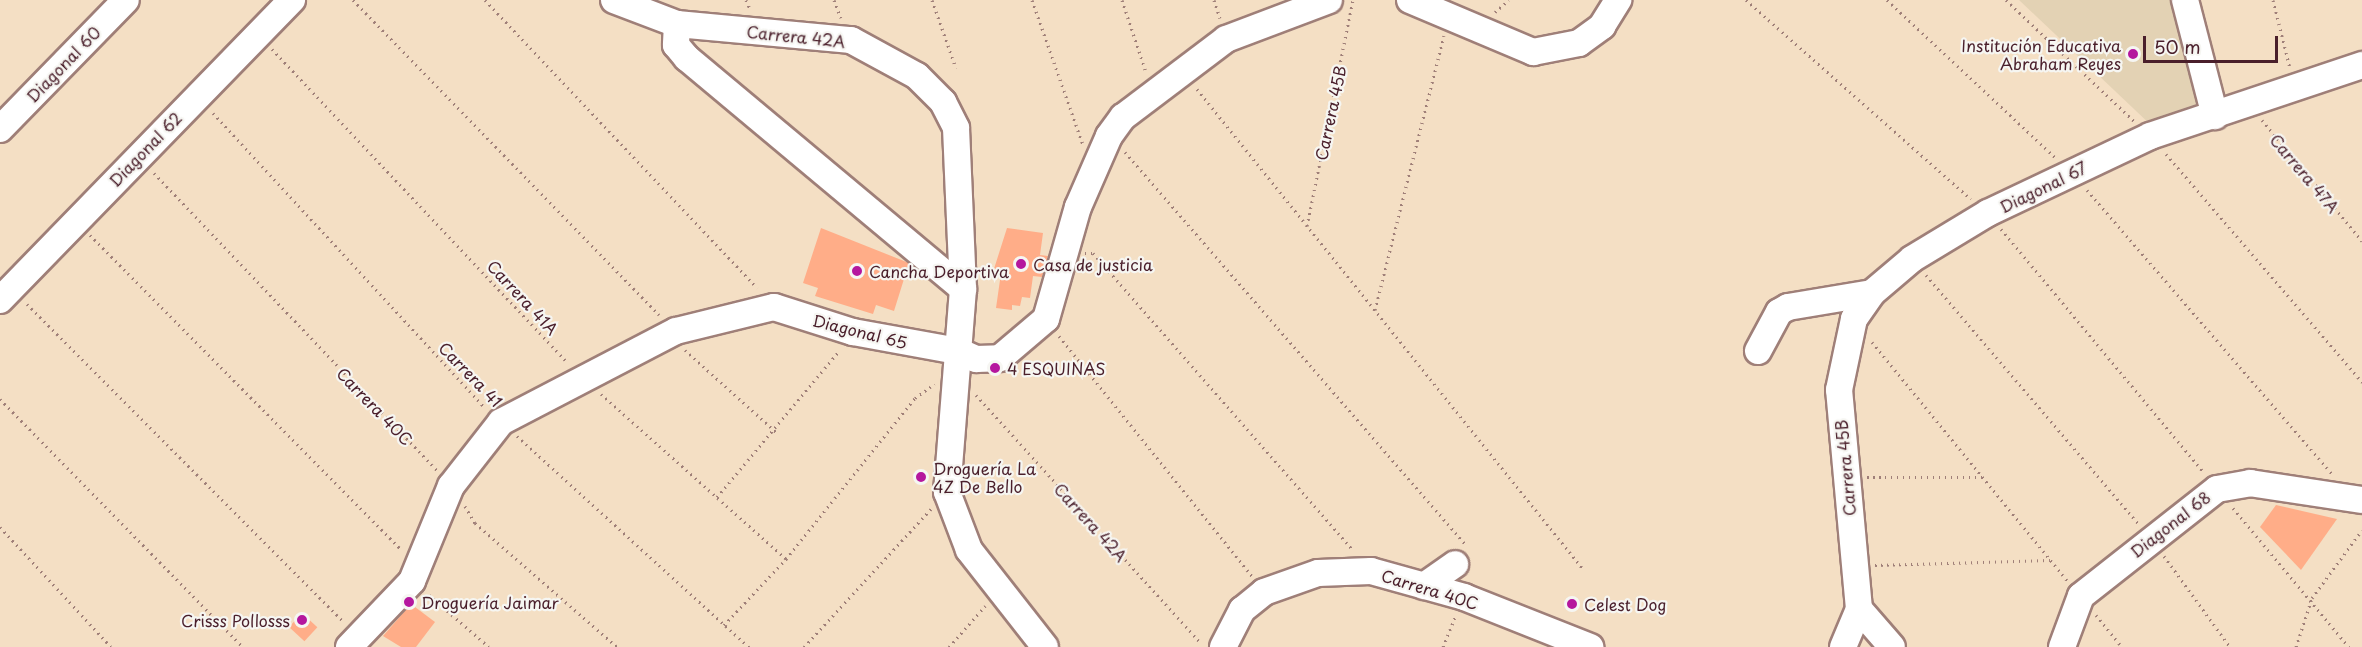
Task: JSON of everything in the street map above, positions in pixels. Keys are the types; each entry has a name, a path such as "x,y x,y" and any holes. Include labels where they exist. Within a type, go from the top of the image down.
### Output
{"street":[{"name":"Diagonal 60","path":"0,129 126,0"},
{"name":"Diagonal 62","path":"6,294 292,0"},
{"name":"Carrera 42A","path":"614,0 677,24 850,40 917,76 943,102 956,129 963,289 955,360 947,492 958,530 998,591 1045,647"},
{"path":"1046,319 1094,166 1109,136 1153,91 1181,69 1266,20 1329,0"},
{"path":"1410,0 1449,14 1503,42 1554,52 1602,26 1618,0"},
{"path":"2185,0 2215,116"},
{"path":"677,24 676,45 687,58 963,289"},
{"name":"Diagonal 67","path":"1758,351 1779,312 1788,307 1872,292 1912,259 1988,213 2150,136 2362,65"},
{"name":"Carrera 45B","path":"1843,647 1859,609 1839,390 1854,320 1872,292"},
{"path":"355,643 416,575 452,486 501,422 581,376 676,332 774,307"},
{"name":"Diagonal 65","path":"774,307 955,360 1000,358 1046,319"},
{"name":"Diagonal 68","path":"2062,647 2081,596 2151,538 2217,489 2250,483 2362,500"},
{"path":"1424,586 1462,560"},
{"name":"Carrera 40C","path":"1223,647 1242,610 1264,592 1318,573 1371,571 1464,597 1542,639 1590,647"},
{"path":"1859,609 1892,647"}],"path":[{"path":"353,0 676,332 680,345 776,432"},
{"path":"485,0 774,307"},
{"path":"932,0 956,68"},
{"path":"1032,0 1077,136 1094,166"},
{"path":"1122,0 1153,91"},
{"name":"Carrera 45B","path":"1307,226 1353,0"},
{"path":"1746,0 1988,213 2217,489 2312,598 2349,647"},
{"path":"1887,0 2072,173 2337,480"},
{"path":"2006,0 2150,136 2362,382"},
{"path":"2273,0 2295,88"},
{"path":"1375,310 1449,14"},
{"name":"Carrera 41A","path":"258,34 581,376 786,559"},
{"path":"1181,69 1583,569"},
{"name":"Carrera 41","path":"197,96 501,422 749,647"},
{"name":"Carrera 47A","path":"2249,104 2362,241"},
{"path":"1109,136 1320,371 1464,541 1462,560"},
{"name":"Carrera 40C","path":"138,157 452,486 475,523 617,647"},
{"path":"76,220 416,575 489,647"},
{"path":"1066,254 1093,253 1371,571"},
{"path":"1912,259 2151,538 2230,647"},
{"path":"6,294 355,643"},
{"path":"1046,319 1264,592"},
{"path":"1854,320 2122,647"},
{"path":"717,497 776,432 853,332"},
{"path":"724,625 786,559 915,398 955,360"},
{"name":"Carrera 42A","path":"955,360 1204,647"},
{"path":"0,399 243,647"},
{"path":"1846,477 1982,477"},
{"path":"804,647 947,492"},
{"path":"0,527 111,647"},
{"path":"2296,647 2312,598 2362,530"},
{"path":"1854,565 2050,560"},
{"path":"949,647 998,591"},
{"path":"1443,647 1464,597"}],"shaded area":[{"name":"Institución Educativa Abraham Reyes","path":"2019,0 2175,0 2203,108 2154,128"}],"building":[{"name":"Cancha Deportiva","path":"821,228 909,263 894,311 876,305 873,314 815,296 818,288 803,283"},
{"name":"Casa de justicia","path":"1007,228 1043,233 1040,255 1048,256 1042,277 1033,276 1030,298 1022,297 1020,306 1012,305 1012,310 996,308 1001,273 993,272"},
{"path":"2276,505 2337,519 2301,570 2260,527"},
{"path":"411,604 435,622 416,647 401,647 383,636"},
{"name":"Crisss Pollosss","path":"302,613 317,627 304,641 289,627"}],"place":[{"name":"Institución Educativa Abraham Reyes","path":"2133,54"},
{"name":"Casa de justicia","path":"1021,264"},
{"name":"Cancha Deportiva","path":"857,271"},
{"name":"4 ESQUINAS","path":"995,368"},
{"name":"Droguería La 4Z De Bello","path":"921,477"},
{"name":"Droguería Jaimar","path":"409,602"},
{"name":"Celest Dog","path":"1572,604"},
{"name":"Crisss Pollosss","path":"302,620"}]}
